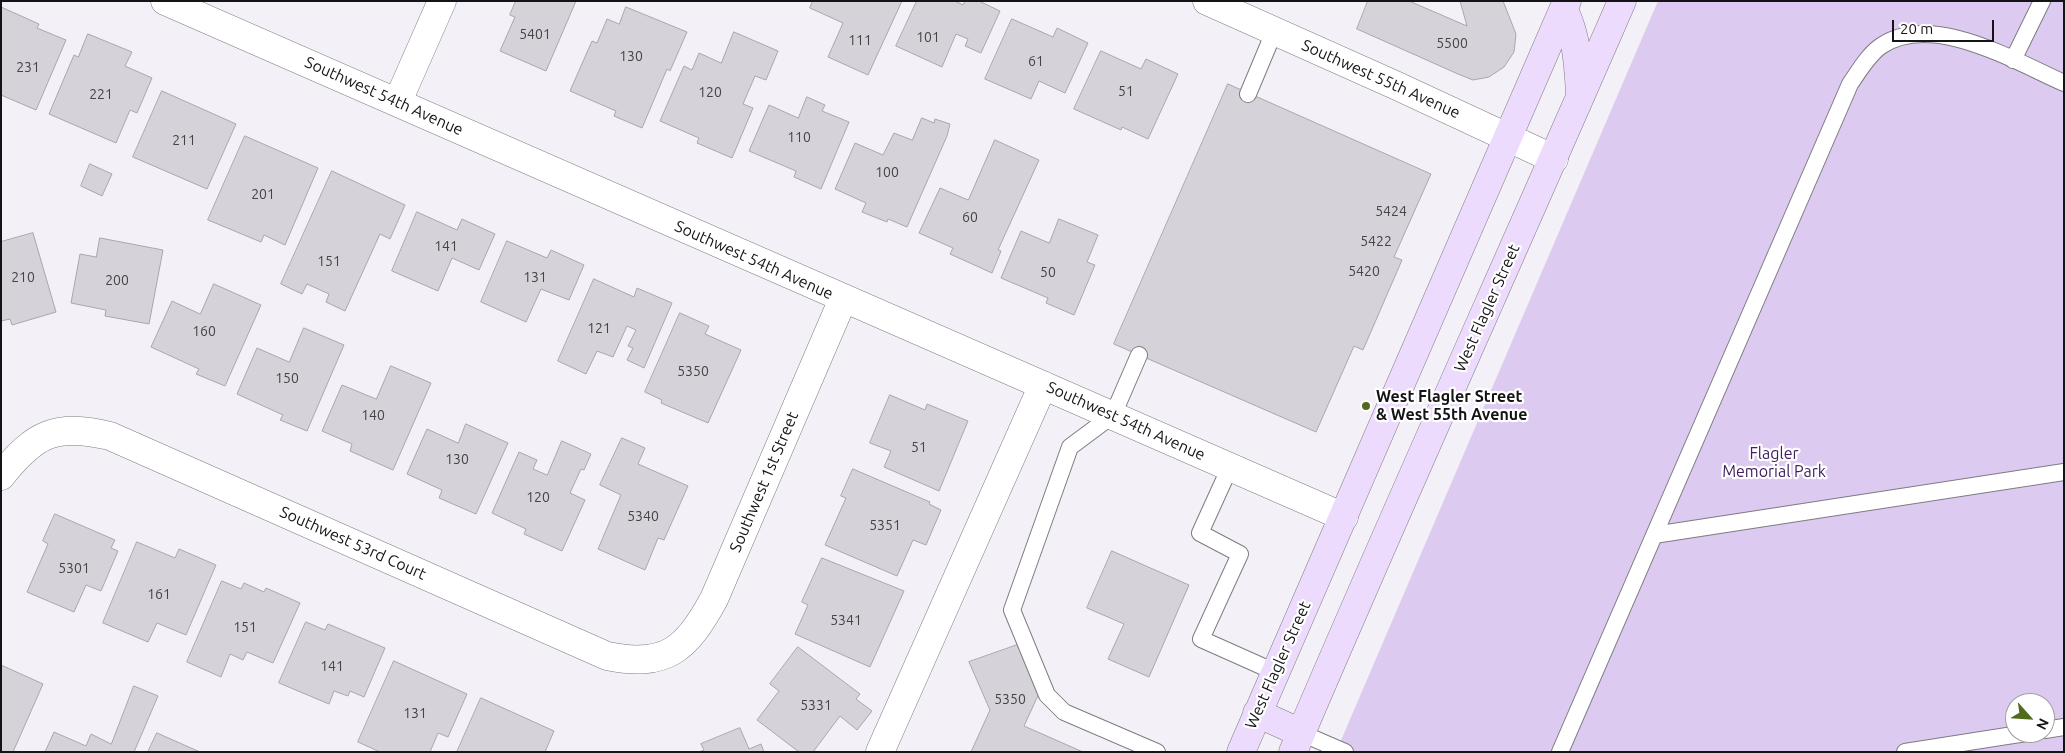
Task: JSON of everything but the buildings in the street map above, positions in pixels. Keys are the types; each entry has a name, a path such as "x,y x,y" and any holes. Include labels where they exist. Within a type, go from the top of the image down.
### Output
{"main road":[{"name":"West Flagler Street","path":"1297,742 1383,539 1554,159 1622,1"},
{"name":"West Flagler Street","path":"1241,752 1509,138 1564,4"},
{"path":"1564,4 1576,45 1580,96"},
{"path":"1258,713 1297,742"}],"street":[{"name":"Southwest 54th Avenue","path":"165,1 398,101 843,299 1344,517"},
{"path":"398,101 442,1"},
{"name":"Southwest 55th Avenue","path":"1207,1 1404,89 1554,159"},
{"name":"Southwest 1st Street","path":"669,654 691,634 714,600 843,299"},
{"path":"880,752 1043,385"},
{"name":"Southwest 53rd Court","path":"1,476 23,450 49,434 67,430 87,430 110,436 607,656 636,661 653,659 669,654"}],"lane":[{"path":"2013,60 2042,1"},
{"path":"1248,94 1274,32"},
{"path":"1560,752 1850,84 1864,64 1880,46 1900,36 1921,32 1953,36 2064,83"},
{"path":"1139,355 1113,415 1070,447 1012,610 1047,695 1064,712 1156,752"},
{"path":"1230,467 1200,533 1240,554 1201,639 1275,672"},
{"path":"1654,534 2064,472"},
{"path":"1905,752 2005,736"},
{"path":"1297,742 1345,752"}],"green space":[{"name":"Flagler Memorial Park","path":"1658,1 2064,1 2064,752 1336,752"}],"place":[{"name":"West Flagler Street & West 55th Avenue","path":"1366,406"}]}
